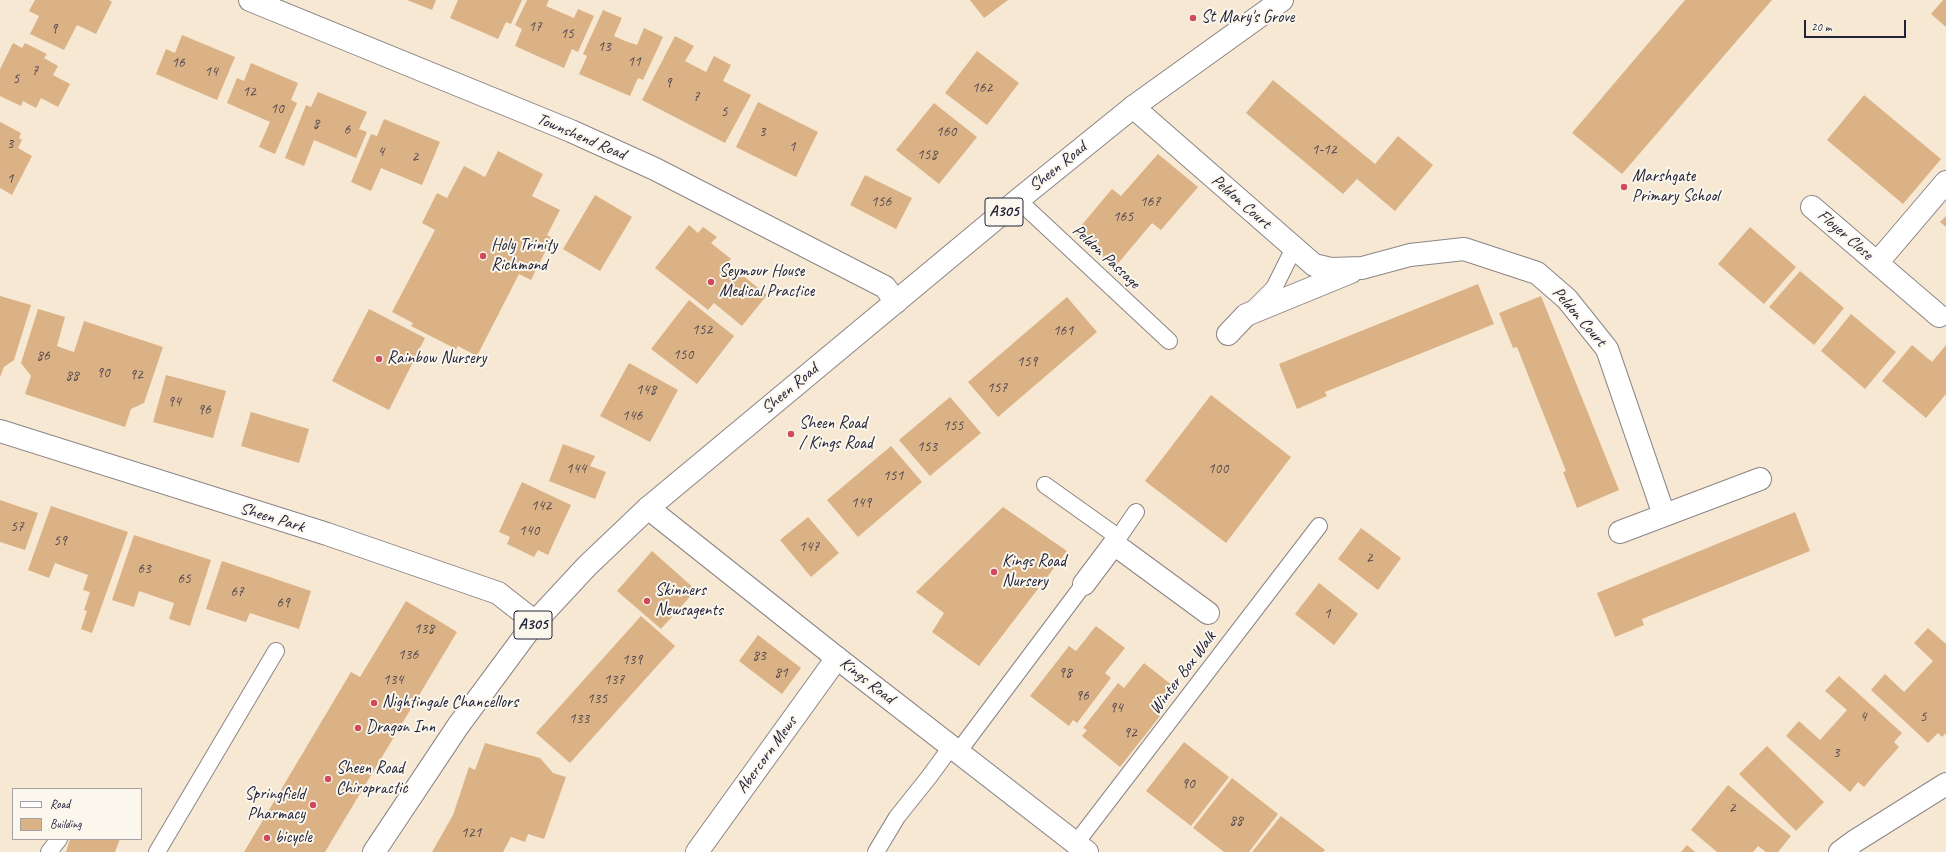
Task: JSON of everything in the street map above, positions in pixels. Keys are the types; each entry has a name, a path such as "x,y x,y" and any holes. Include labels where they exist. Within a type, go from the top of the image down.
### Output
{"street":[{"name":"Townshend Road","path":"250,0 571,131 655,169 885,287 896,302"},
{"name":"Sheen Road","path":"374,852 458,726 535,622 588,566 648,508 1018,200 1133,107 1282,0"},
{"name":"Peldon Court","path":"1133,107 1314,265 1331,269 1362,268"},
{"name":"Floyer Close","path":"1877,263 1946,182"},
{"name":"Floyer Close","path":"1812,207 1939,316"},
{"name":"Peldon Court","path":"1228,334 1246,315 1362,268 1410,255 1464,249 1537,273 1567,299 1607,349 1664,515"},
{"name":"Sheen Park","path":"0,431 327,534 498,593 535,622"},
{"path":"1620,532 1760,479"},
{"name":"Kings Road","path":"648,508 837,658 1082,848"},
{"path":"1084,584 1116,541 1208,613"},
{"name":"Abercorn Mews","path":"697,852 837,658"},
{"path":"1840,852 1854,841 1946,784"}],"lane":[{"name":"Peldon Passage","path":"1018,200 1169,341"},
{"path":"1246,315 1274,288 1294,248"},
{"path":"1045,485 1116,541 1136,512"},
{"name":"Winter Box Walk","path":"1082,848 1319,526"},
{"path":"876,852 897,817 954,749 1084,584"},
{"path":"157,852 276,651"},
{"path":"49,852 58,840"}],"building":[{"path":"35,0 109,0 112,2 96,34 77,25 64,50 30,34 39,16 29,11"},
{"path":"407,0 436,0 432,10"},
{"path":"458,0 522,0 511,24 506,22 498,39 450,18"},
{"path":"527,0 549,0 546,6 574,18 578,9 594,16 578,52 572,49 564,68 515,46 522,29 515,25"},
{"path":"970,0 1008,0 984,18"},
{"path":"1685,0 1772,0 1622,174 1572,133"},
{"path":"1943,0 1946,0 1946,27 1931,14"},
{"path":"603,10 622,18 614,36 625,41 637,45 644,28 663,37 643,80 638,78 630,96 579,74 587,56 583,54"},
{"path":"182,35 235,57 217,100 156,74 166,49 175,53"},
{"path":"675,36 694,46 685,61 706,72 714,56 731,65 723,81 751,95 725,143 642,100"},
{"path":"13,43 22,48 25,43 47,54 44,58 58,66 53,75 70,84 58,107 41,98 36,108 23,101 21,106 0,96 0,69"},
{"path":"977,51 1019,83 987,125 945,93"},
{"path":"251,63 298,83 291,100 297,103 275,154 259,147 270,122 227,103 237,78 244,81"},
{"path":"1273,80 1375,164 1398,136 1433,165 1395,211 1357,179 1343,194 1246,113"},
{"path":"318,92 367,112 359,129 367,132 356,158 314,140 304,166 285,158 306,105 311,107"},
{"path":"1864,95 1941,159 1903,204 1827,140"},
{"path":"758,102 818,132 796,177 736,147"},
{"path":"934,103 977,137 939,184 896,150"},
{"path":"384,119 440,142 422,185 381,168 371,191 351,182 371,134 377,136"},
{"path":"0,122 21,133 19,138 22,140 18,148 32,156 12,195 0,188"},
{"name":"Holy Trinity Richmond","path":"498,151 543,174 532,196 560,210 547,235 552,238 531,280 519,274 477,356 458,346 456,349 411,326 413,323 392,312 435,230 422,223 437,193 447,198 464,166 485,177"},
{"path":"1158,154 1198,187 1161,230 1152,223 1115,267 1075,233 1112,189 1121,196"},
{"path":"865,175 912,198 896,229 850,205"},
{"path":"595,195 632,217 600,271 563,249"},
{"path":"1946,216 1946,227 1940,222"},
{"name":"Seymour House Medical Practice","path":"689,225 698,233 703,227 717,237 711,243 731,259 727,263 767,295 742,326 714,303 708,310 655,268"},
{"path":"1750,227 1796,267 1764,304 1718,264"},
{"path":"1800,271 1844,308 1814,345 1769,307"},
{"path":"1478,284 1494,324 1325,392 1327,396 1297,409 1279,364"},
{"path":"0,296 31,305 14,360 4,367 0,377"},
{"path":"1541,296 1619,490 1577,508 1563,472 1566,471 1517,347 1513,348 1499,313"},
{"path":"1067,297 1097,332 998,417 968,382"},
{"path":"689,300 734,336 697,384 651,349"},
{"path":"38,309 65,317 57,346 74,352 84,321 163,347 144,403 131,409 125,427 25,394 31,376 21,363"},
{"name":"Rainbow Nursery","path":"369,309 425,338 389,410 332,381"},
{"path":"1851,314 1896,352 1865,389 1821,351"},
{"path":"1912,345 1932,362 1946,345 1946,394 1926,418 1882,381"},
{"path":"629,363 678,390 650,442 600,416"},
{"path":"166,375 226,391 213,438 153,422"},
{"path":"1211,395 1291,457 1226,543 1145,481"},
{"path":"950,397 981,433 930,476 899,440"},
{"path":"251,412 309,429 299,463 241,446"},
{"path":"563,444 595,456 590,466 606,472 595,499 549,481"},
{"path":"891,446 922,482 858,537 827,500"},
{"path":"522,482 571,505 548,555 538,550 534,557 507,544 510,537 499,532"},
{"path":"0,500 38,513 25,550 0,542"},
{"path":"51,506 128,532 92,633 81,629 87,611 84,610 90,592 83,590 88,575 55,563 49,578 28,570"},
{"name":"Kings Road Nursery","path":"1003,507 1067,551 979,666 932,632 944,613 916,592"},
{"path":"1795,512 1810,551 1642,619 1644,625 1615,637 1597,593"},
{"path":"808,517 839,553 811,577 780,540"},
{"path":"1361,528 1401,558 1378,590 1338,559"},
{"path":"134,535 211,560 190,626 169,619 174,603 139,591 134,607 112,600"},
{"path":"652,551 696,590 661,629 617,591"},
{"path":"222,561 311,591 299,629 250,613 246,622 206,609"},
{"path":"1319,583 1358,614 1334,645 1295,614"},
{"path":"406,601 457,632 325,852 244,852 351,672 360,677"},
{"path":"641,616 675,646 570,763 536,733"},
{"path":"1096,626 1125,648 1105,673 1111,678 1077,723 1073,720 1069,726 1030,696 1069,646 1076,651"},
{"path":"1928,628 1946,644 1946,733 1942,737 1938,733 1928,743 1871,690 1885,674 1904,692 1933,661 1914,643"},
{"path":"758,635 801,668 782,694 739,661"},
{"path":"1144,663 1173,686 1153,711 1160,716 1120,767 1082,736 1087,730 1083,728 1118,683 1124,688"},
{"path":"1839,676 1902,733 1894,742 1899,747 1864,787 1858,782 1850,792 1786,736 1799,721 1820,740 1847,710 1825,691"},
{"path":"1184,742 1229,777 1191,826 1146,791"},
{"path":"485,743 540,758 553,773 566,777 544,839 528,834 525,842 511,837 503,852 432,852 453,815 469,767 475,770"},
{"path":"1767,746 1824,802 1796,831 1739,774"},
{"path":"1232,778 1278,814 1249,852 1224,852 1193,828"},
{"path":"1728,785 1791,836 1778,852 1766,852 1758,846 1753,852 1717,852 1691,830"},
{"path":"1281,816 1325,850 1323,852 1252,852"},
{"path":"70,840 120,840 115,852 66,852"},
{"path":"1687,845 1695,852 1681,852"}],"place":[{"name":"St Mary's Grove","path":"1193,18"},
{"name":"Marshgate Primary School","path":"1624,187"},
{"name":"Holy Trinity Richmond","path":"483,256"},
{"name":"Seymour House Medical Practice","path":"711,282"},
{"name":"Rainbow Nursery","path":"379,359"},
{"name":"Sheen Road / Kings Road","path":"791,434"},
{"name":"Kings Road Nursery","path":"994,572"},
{"name":"Skinners Newsagents","path":"647,601"},
{"name":"Nightingale Chancellors","path":"374,703"},
{"name":"Dragon Inn","path":"358,728"},
{"name":"Sheen Road Chiropractic","path":"328,779"},
{"name":"Springfield Pharmacy","path":"313,805"},
{"name":"bicycle","path":"267,838"}]}
